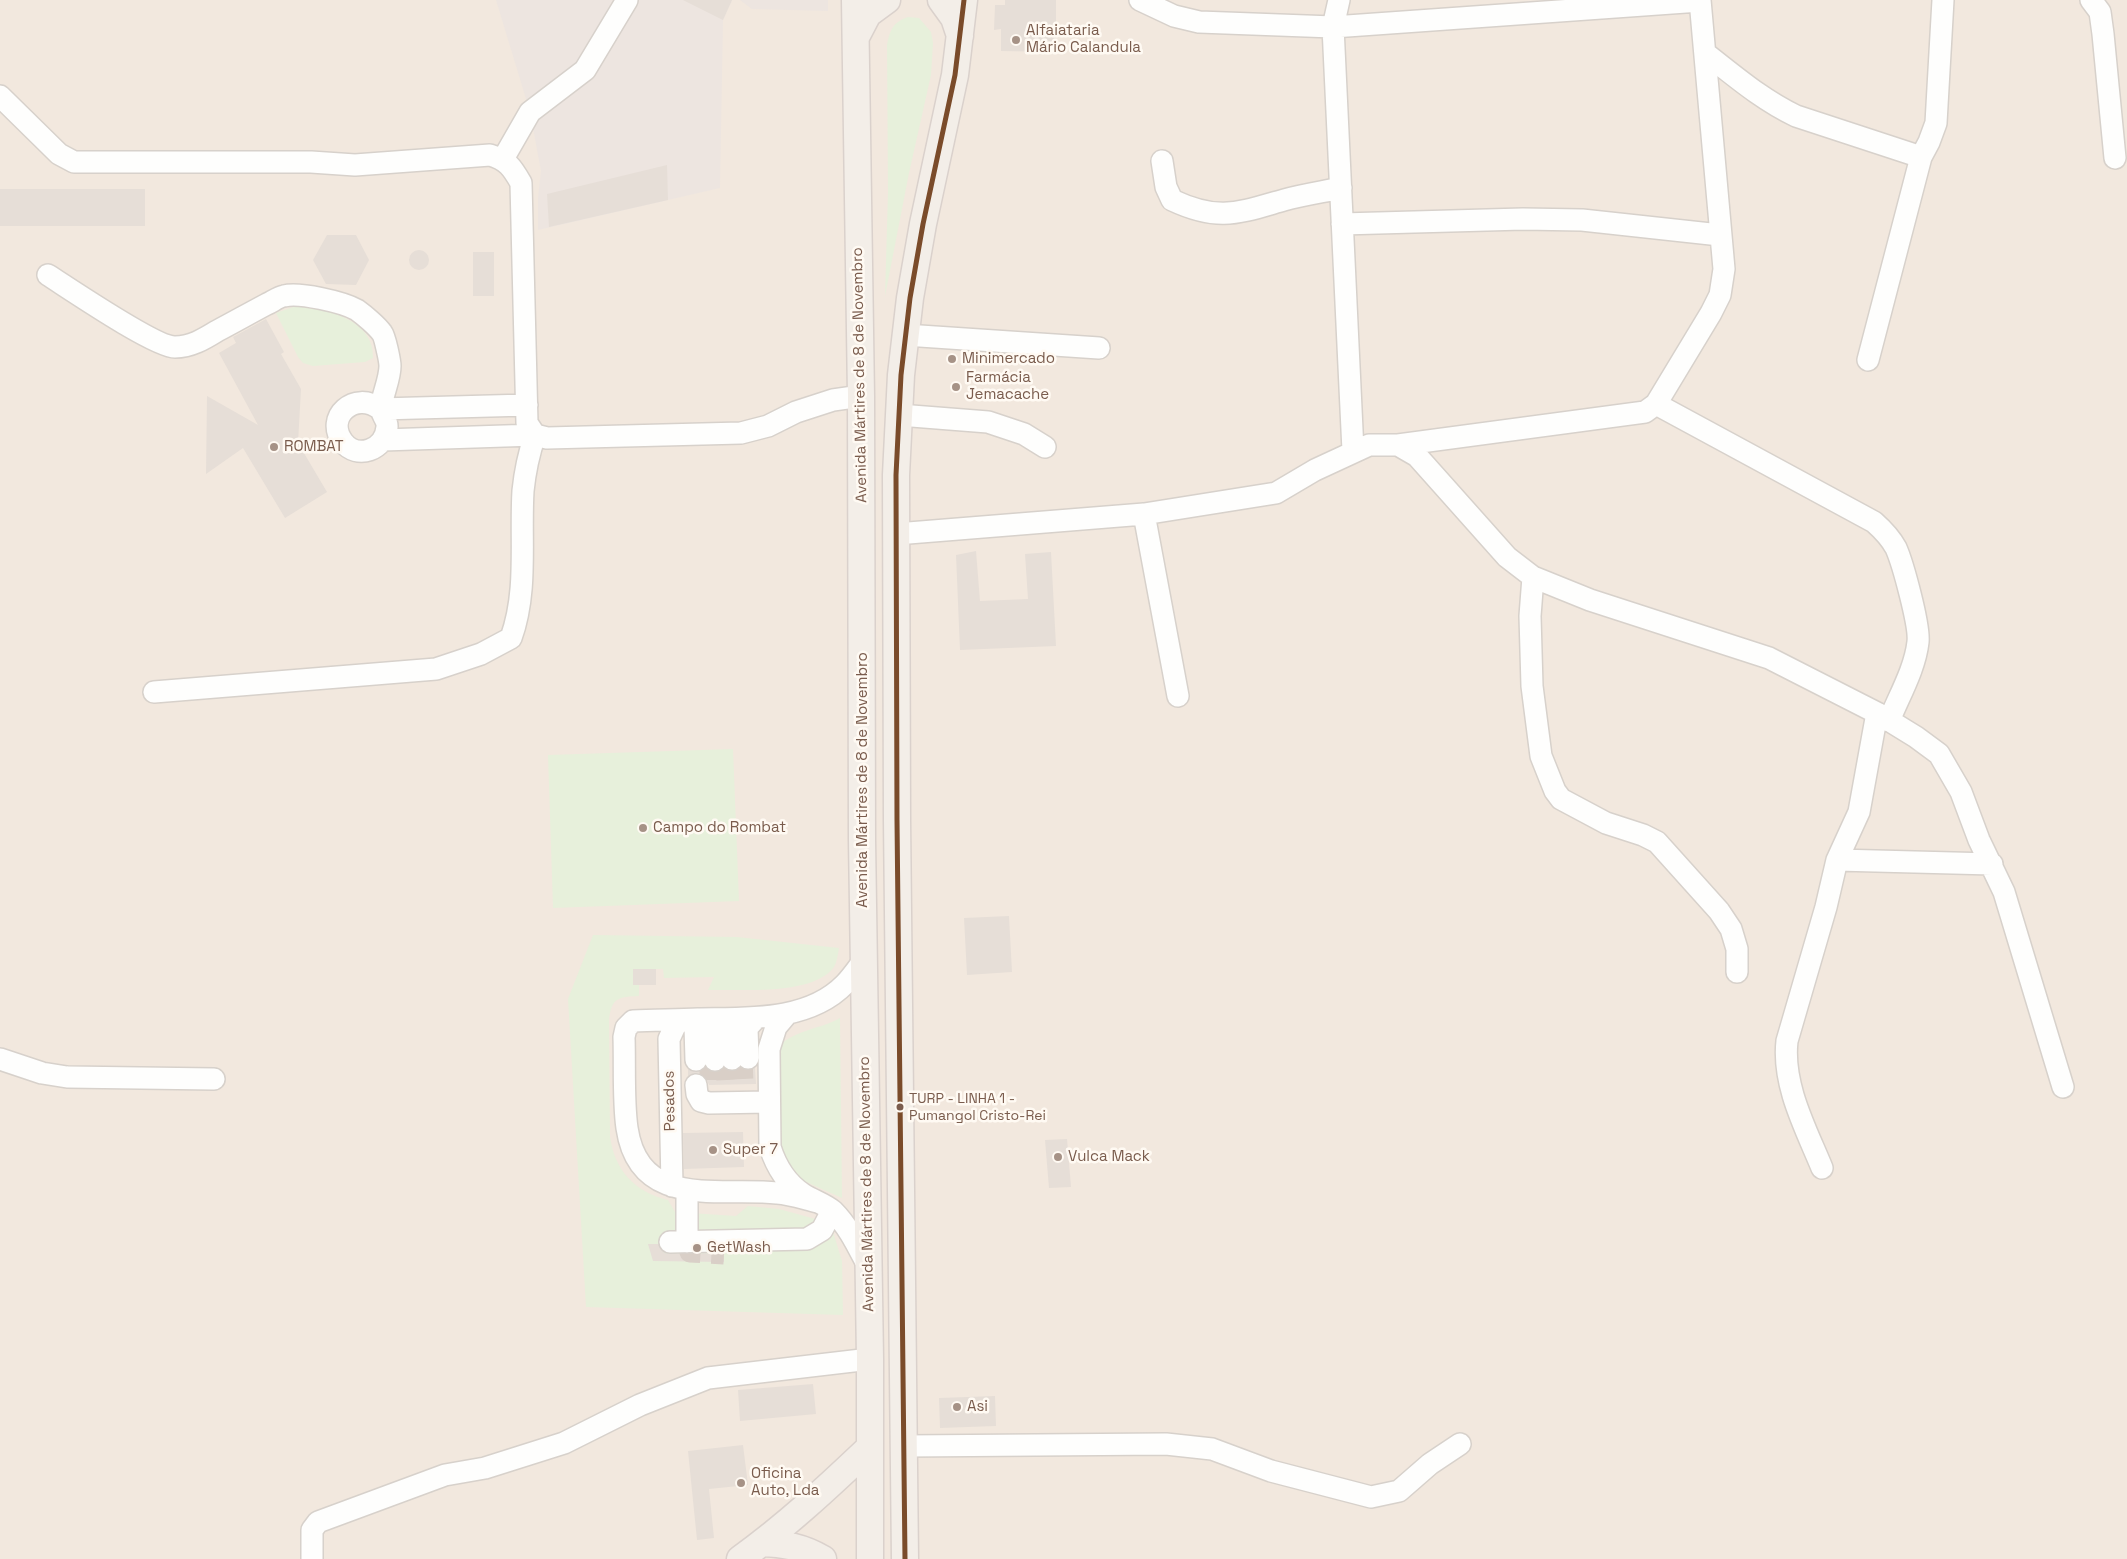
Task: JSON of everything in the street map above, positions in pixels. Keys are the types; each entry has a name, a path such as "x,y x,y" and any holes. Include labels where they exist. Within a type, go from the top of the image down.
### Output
{"main road":[{"name":"Avenida Mártires de 8 de Novembro","path":"855,0 861,396 864,960 870,1358 870,1559"},
{"path":"856,37 868,14 887,0"},
{"path":"941,0 954,18 960,36"},
{"path":"905,1559 897,820 896,475 905,336 916,261 955,75 964,0"},
{"path":"740,1559 822,1493 869,1448"},
{"path":"762,1543 784,1544 807,1550 822,1559"}],"street":[{"path":"503,159 530,112 585,70 627,0"},
{"path":"896,534 1144,514 1276,493 1369,444 1398,445 1645,412 1656,404 1712,313 1720,295 1724,270 1700,1 1333,27 1199,22 1174,16 1140,0"},
{"path":"1339,0 1333,27 1353,451"},
{"path":"1868,360 1921,157 1936,123 1943,0"},
{"path":"2092,0 2100,12 2115,158"},
{"path":"1705,53 1764,100 1781,109 1796,116 1921,157"},
{"path":"0,96 59,154 74,162 311,162 355,164 490,155 503,159 514,171 520,183 527,423 535,435 525,472 523,492 523,571 518,619 511,638 481,654 436,669 154,692"},
{"path":"1162,161 1166,187 1172,200 1184,206 1221,214 1244,212 1284,200 1340,188"},
{"path":"1342,224 1523,219 1582,220 1720,235"},
{"path":"48,275 153,340 174,347 194,344 284,296 327,299 357,310 383,334 390,366 380,409"},
{"path":"905,336 1099,348"},
{"path":"383,440 535,435 547,438 741,433 768,426 796,412 833,400 861,396"},
{"path":"366,402 374,404 380,409 387,425 383,440 371,450 356,450 343,442 338,427 343,411 349,405 366,402"},
{"path":"1656,404 1874,522 1887,534 1896,549 1917,623 1918,641 1914,661 1883,717 1859,812 1837,860 1826,907 1787,1041 1785,1059 1797,1107 1822,1168"},
{"path":"380,409 527,405"},
{"path":"899,416 988,422 1024,434 1045,446"},
{"path":"1398,445 1417,456 1507,557 1533,577 1590,600 1769,658 1883,717 1916,737 1939,754 1961,792 1979,840 2004,892 2062,1088"},
{"path":"1144,514 1178,696"},
{"path":"1533,577 1530,616 1532,686 1541,756 1556,791 1560,798 1606,823 1644,835 1657,842 1719,911 1731,929 1737,949 1737,972"},
{"path":"1837,860 1992,864"},
{"path":"666,1020 729,1019 787,1014 806,1008 845,985 864,960"},
{"path":"787,1014 776,1027 769,1048 727,1093 770,1147 774,1161 785,1178 802,1193 825,1206 854,1238 868,1267"},
{"path":"729,1019 748,1028 721,1059 715,1028 729,1019"},
{"name":"Pesados","path":"666,1020 675,1026 669,1040 664,1180 639,1040 644,1026 666,1020"},
{"path":"0,1059 42,1073 68,1076 214,1079"},
{"path":"664,1180 696,1192 778,1192 825,1206"},
{"path":"664,1180 679,1242 807,1239 816,1236 822,1230 825,1206"},
{"path":"724,1254 742,1252 755,1241"},
{"path":"312,1559 312,1530 318,1522 445,1476 485,1468 564,1443 678,1388 708,1378 870,1358"},
{"path":"905,1446 1166,1444 1212,1449 1271,1471 1371,1496 1399,1490 1430,1464 1460,1444"}],"shaded area":[{"path":"0,0 2127,0 2127,1559 0,1559"},
{"path":"496,0 732,0 723,20 720,188 538,230 538,198 541,171 530,112"},
{"path":"740,0 828,0 828,11 752,9"}],"green space":[{"path":"908,17 919,18 931,32 933,43 931,75 909,173 885,296 888,192 887,45 893,27 899,21"},
{"path":"299,305 336,314 358,326 372,345 373,358 365,362 313,366 303,363 298,357 276,313"},
{"name":"Campo do Rombat","path":"733,749 739,901 553,908 548,755"},
{"path":"593,935 737,937 839,948 834,967 824,976 810,983 775,989 708,990 714,977 664,978 663,969 633,969 633,985 639,985 639,996 622,998 615,1002 609,1019 610,1136 612,1148 621,1169 636,1185 645,1191 668,1200 675,1212 736,1216 748,1206 779,1209 819,1220 833,1232 842,1261 843,1315 586,1307 568,999"},
{"path":"840,1018 842,1198 804,1181 793,1173 777,1143 778,1048 783,1042 798,1034"}],"building":[{"path":"683,0 732,0 723,20"},
{"path":"1005,0 1056,0 1056,52 1001,51 1001,29 994,30 995,5 1005,5"},
{"path":"667,165 668,200 549,227 547,194"},
{"path":"0,189 145,189 145,226 0,226"},
{"path":"327,235 356,235 369,260 356,285 326,284 313,260"},
{"path":"419,250 426,253 429,260 426,267 419,270 412,267 409,260 412,253"},
{"path":"473,252 494,252 494,296 473,296"},
{"path":"266,319 284,352 281,354 301,389 298,443 327,492 285,518 243,448 206,474 207,396 258,425 219,353 236,343 233,337"},
{"path":"976,551 980,601 1028,599 1025,554 1051,552 1056,646 960,650 956,555"},
{"path":"1009,916 1012,972 967,975 964,918"},
{"path":"633,969 656,969 656,985 633,985"},
{"path":"705,1068 715,1072 724,1068 732,1071 741,1068 748,1070 755,1068 756,1084 709,1085 706,1078 701,1074 694,1073 688,1076 688,1069 697,1072"},
{"name":"Super 7","path":"743,1132 744,1167 684,1169 683,1133"},
{"path":"1067,1139 1071,1187 1049,1188 1045,1140"},
{"path":"648,1244 658,1244 664,1253 670,1254 724,1253 724,1262 653,1261"},
{"path":"813,1384 816,1414 740,1421 738,1390"},
{"path":"995,1396 996,1426 940,1428 939,1398"},
{"path":"743,1445 748,1485 709,1489 714,1538 697,1540 688,1451"}],"tunnel":[{"path":"742,1058 743,1084"},
{"path":"710,1059 710,1085"},
{"path":"726,1059 727,1084"},
{"path":"687,1242 690,1252 724,1254"}],"transit line":[{"path":"905,1559 897,820 896,475 901,375 910,298 923,224 955,75 964,0"}],"place":[{"name":"Alfaiataria Mário Calandula","path":"1016,40"},
{"name":"Minimercado","path":"952,359"},
{"name":"Farmácia Jemacache","path":"956,387"},
{"name":"ROMBAT","path":"274,447"},
{"name":"Campo do Rombat","path":"643,828"},
{"name":"TURP - LINHA 1 - Pumangol Cristo-Rei","path":"900,1107"},
{"name":"Super 7","path":"713,1150"},
{"name":"Vulca Mack","path":"1058,1157"},
{"name":"GetWash","path":"697,1248"},
{"name":"Asi","path":"957,1407"},
{"name":"Oficina Auto, Lda","path":"741,1483"}]}
